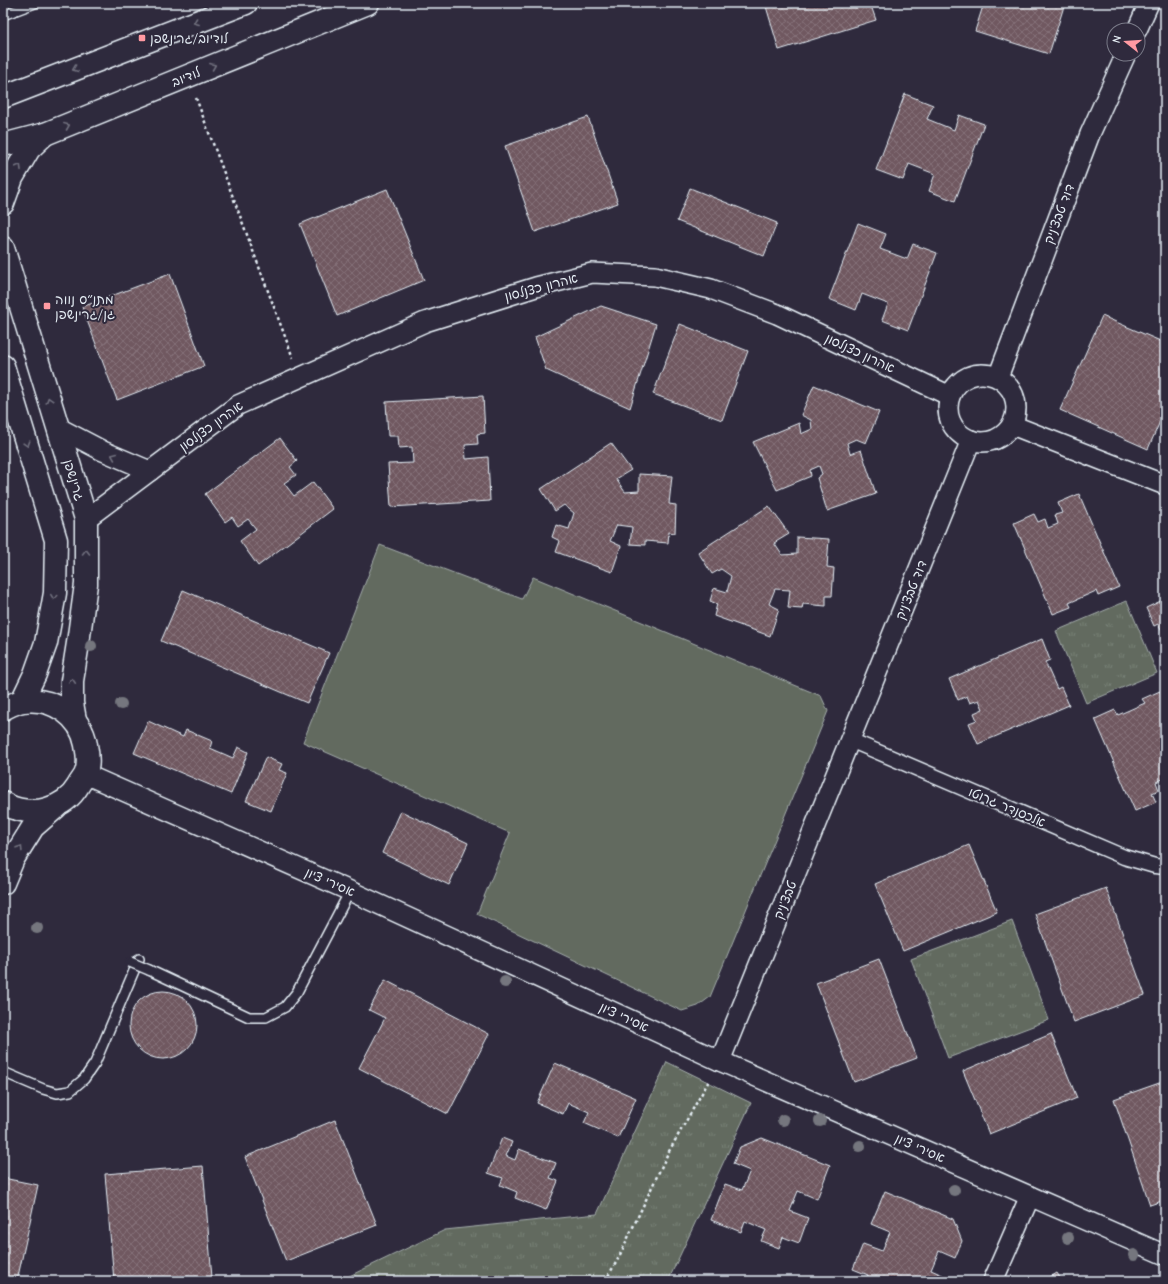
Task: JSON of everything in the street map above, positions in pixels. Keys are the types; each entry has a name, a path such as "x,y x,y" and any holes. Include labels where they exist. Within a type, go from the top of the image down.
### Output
{"street":[{"path":"3,97 246,3"},
{"name":"לודיוב","path":"3,145 45,134 368,3"},
{"path":"1141,22 1149,3"},
{"name":"דוד טבצ'ניק","path":"998,377 1090,134 1122,62"},
{"path":"3,203 12,178 29,149 45,134"},
{"name":"גרינשפן","path":"3,248 86,520 86,584 72,681 72,704 75,720"},
{"name":"אהרון כצנלסון","path":"86,520 238,405 425,322 536,287 592,273 655,276 711,288 777,314 950,396"},
{"path":"3,366 56,540 55,593 46,643 36,674 12,705"},
{"path":"977,373 989,374 998,377 1007,383 1014,393 1016,405 1015,417 1012,425 1004,435 993,440 981,442 971,440 959,434 951,422 948,411 949,399 954,388 962,379 977,373"},
{"path":"1012,425 1165,486"},
{"path":"57,427 102,451 150,471"},
{"name":"דוד טבצ'ניק","path":"850,740 971,440"},
{"path":"3,883 13,858 33,827 72,795 85,774 88,755 85,736 75,720 59,707 41,701 12,705"},
{"name":"אלכסנדר גרוטו","path":"850,740 1124,857 1165,868"},
{"name":"טבצ'ניק","path":"720,1061 850,740"},
{"name":"אסירי ציון","path":"85,774 350,891 720,1061 1165,1255"},
{"path":"3,803 19,810 38,811 57,806"},
{"path":"993,1281 1030,1196"}],"lane":[{"path":"3,15 35,3"},
{"path":"3,1072 43,1089 57,1093 70,1091 75,1087 84,1079 95,1063 135,960 149,970 249,1017 266,1017 285,1007 297,992 350,891"}],"path":[{"path":"187,76 300,377"},
{"path":"605,1281 617,1261 668,1153 720,1061"}],"green space":[{"path":"380,545 522,599 533,577 821,696 828,711 710,997 698,1006 682,1011 477,914 510,833 303,742"},
{"path":"1127,601 1157,673 1086,703 1056,631"},
{"path":"1012,921 1049,1020 948,1058 911,959"},
{"path":"667,1062 751,1103 668,1281 339,1281 445,1230 597,1214"}],"building":[{"path":"765,3 870,3 876,20 779,50"},
{"path":"984,3 1065,3 1049,54 975,31"},
{"path":"905,94 933,105 927,119 954,130 959,115 984,124 955,201 929,191 935,174 909,164 903,180 876,170"},
{"path":"588,117 618,203 535,232 505,146"},
{"path":"690,188 777,223 764,256 677,221"},
{"path":"387,189 424,280 337,316 300,224"},
{"path":"858,223 886,234 880,249 907,259 913,244 937,253 908,330 882,320 888,304 862,294 856,310 829,299"},
{"path":"170,274 204,366 117,400 82,307"},
{"path":"601,306 656,324 630,408 546,370 535,337"},
{"path":"1102,316 1165,343 1165,410 1148,449 1060,410"},
{"path":"680,324 748,351 722,420 653,394"},
{"path":"814,385 879,412 866,443 856,439 847,443 850,454 861,450 876,494 827,511 817,478 822,474 819,466 810,470 811,476 777,490 753,442 799,423 801,434 812,429 811,420 801,415"},
{"path":"483,396 485,433 477,434 478,444 465,445 466,459 488,457 490,501 391,507 388,464 413,463 412,447 399,448 398,436 388,436 386,402"},
{"path":"280,438 297,461 290,467 296,475 284,483 294,496 313,482 333,509 258,566 240,541 256,529 248,519 238,526 232,517 225,522 205,494"},
{"path":"611,443 631,470 616,479 625,492 639,491 639,474 672,476 669,504 676,505 675,533 669,532 668,543 645,541 645,545 630,544 632,527 617,525 610,541 621,546 612,572 556,552 560,541 552,537 556,525 569,529 574,513 564,505 555,511 541,489"},
{"path":"1079,494 1119,587 1098,596 1096,591 1069,603 1071,607 1053,614 1014,523 1034,514 1038,522 1045,519 1048,528 1058,524 1055,515 1062,513 1058,503"},
{"path":"769,506 789,534 774,543 782,555 797,554 797,537 829,539 827,567 834,568 832,596 826,596 826,606 803,604 802,609 788,608 790,590 775,589 769,604 779,609 770,636 714,616 717,604 710,601 714,588 727,592 731,576 721,569 712,574 698,552"},
{"path":"183,590 329,653 307,703 161,641"},
{"path":"1165,599 1165,638 1158,624 1154,626 1146,608"},
{"path":"1042,639 1050,660 1045,662 1057,689 1061,687 1069,705 978,744 969,723 977,720 974,713 983,709 979,700 970,703 967,696 958,700 949,679"},
{"path":"1160,691 1165,703 1165,778 1156,782 1159,790 1152,793 1156,802 1135,811 1095,719 1115,710 1118,715 1145,703 1142,699"},
{"path":"148,721 183,737 186,730 212,741 210,748 233,758 238,747 248,752 231,794 134,753"},
{"path":"266,757 282,764 279,770 287,773 271,811 246,801"},
{"path":"401,811 468,843 449,885 382,853"},
{"path":"969,845 997,912 903,951 875,884"},
{"path":"1106,888 1145,995 1074,1022 1035,914"},
{"path":"879,959 917,1058 854,1082 816,983"},
{"path":"385,980 489,1034 448,1114 359,1068 385,1018 369,1010"},
{"path":"163,991 176,993 187,1001 195,1012 197,1025 195,1038 187,1049 176,1057 163,1059 150,1057 139,1049 131,1038 129,1025 131,1012 139,1001 150,993"},
{"path":"1051,1034 1077,1098 989,1134 963,1071"},
{"path":"555,1063 636,1098 618,1138 584,1123 589,1112 568,1103 563,1114 537,1103"},
{"path":"1165,1081 1165,1200 1150,1205 1114,1099"},
{"path":"335,1120 377,1225 286,1261 245,1157"},
{"path":"502,1138 512,1142 506,1156 515,1160 519,1149 556,1163 550,1178 558,1181 546,1210 515,1198 517,1192 500,1185 503,1178 488,1173"},
{"path":"762,1138 830,1165 817,1199 798,1191 790,1211 808,1218 799,1243 783,1237 779,1248 761,1241 766,1230 745,1221 741,1232 711,1220 725,1184 742,1190 750,1171 733,1164 740,1147"},
{"path":"203,1166 212,1278 174,1281 114,1281 105,1174"},
{"path":"3,1178 38,1185 17,1281 3,1281"},
{"path":"885,1191 953,1219 962,1241 955,1258 939,1251 931,1270 947,1277 946,1281 866,1281 868,1275 853,1269 863,1244 882,1251 890,1232 871,1224"},
{"path":"1057,1273 1062,1281 1044,1281"}],"place":[{"name":"לודיוב/גרינשפן","path":"142,38"},
{"name":"מתנ״ס נווה גן/גרינשפן","path":"47,306"}]}
